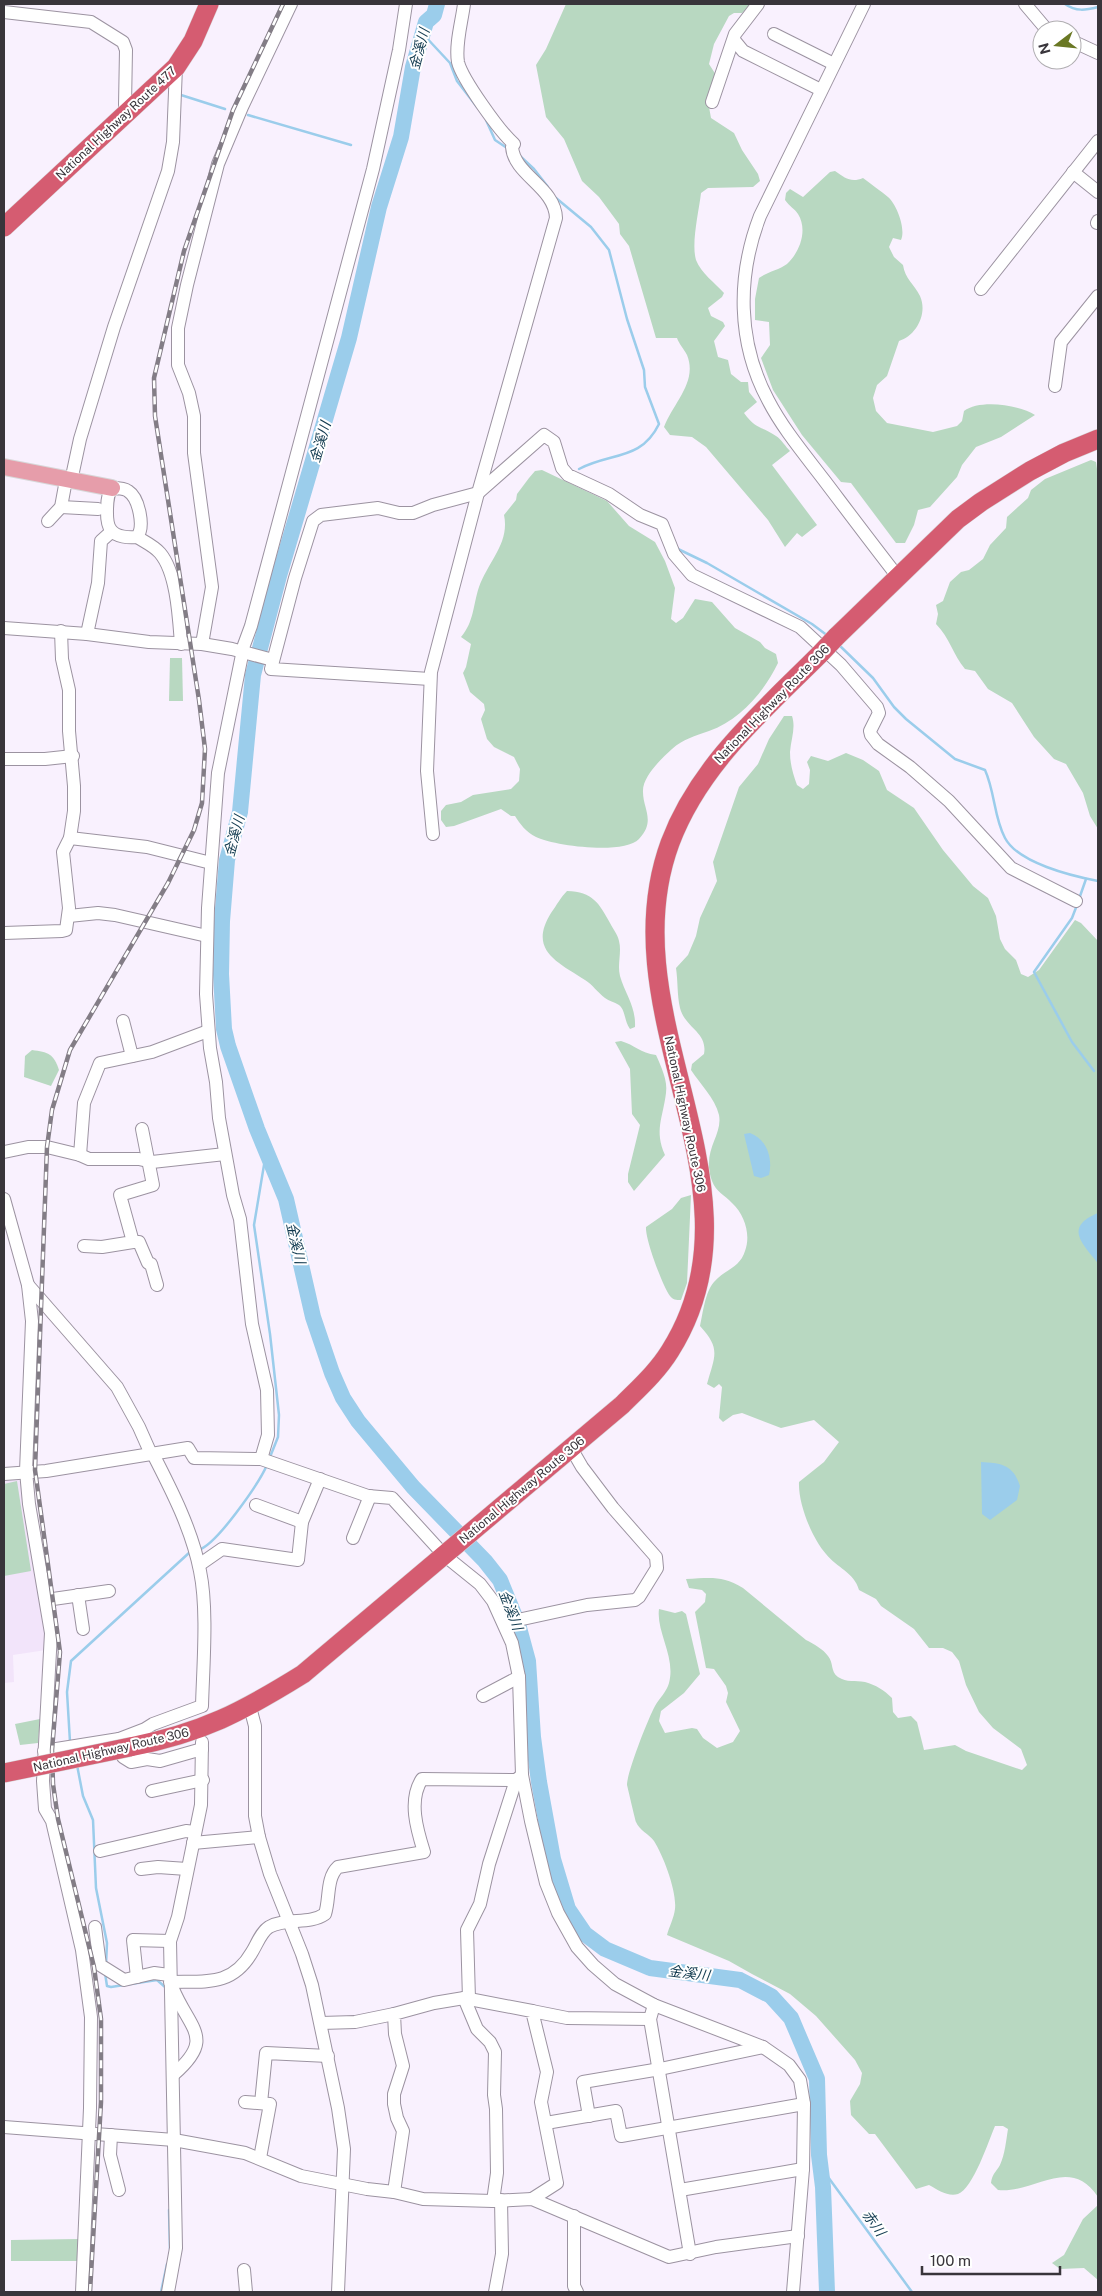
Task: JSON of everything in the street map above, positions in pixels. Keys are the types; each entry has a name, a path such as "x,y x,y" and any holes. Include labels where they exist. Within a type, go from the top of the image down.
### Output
{"highway":[{"name":"National Highway Route 477","path":"4,227 176,67 193,41 209,4"},
{"name":"National Highway Route 306","path":"4,1773 124,1743 188,1733 250,1707 303,1674 622,1405 661,1364 691,1309 703,1266 706,1234 703,1190 668,1036 654,959 654,919 663,865 679,822 692,796 715,763 836,637 958,519 981,502 1043,464 1098,439"}],"main road":[{"path":"4,467 112,488"}],"street":[{"path":"202,644 212,587 194,453 194,416 189,393 178,365 178,328 189,275 218,164 242,107 291,4"},
{"path":"267,1461 267,1390 252,1324 240,1219 225,1154 206,994 210,863 218,773 245,652 373,168 399,50 406,4"},
{"path":"433,834 427,771 430,679 478,493 556,218 554,208 543,191 512,152 514,144 500,131 492,115 471,87 458,62 464,4"},
{"path":"712,102 735,34 758,4"},
{"path":"864,4 754,232 744,282 745,327 756,374 772,406 796,443 898,577"},
{"path":"1025,4 1039,20"},
{"path":"4,12 92,22 123,42 126,50 124,104"},
{"path":"774,34 834,64"},
{"path":"734,40 743,51 822,90"},
{"path":"1082,46 1098,54"},
{"path":"48,521 61,507 106,355 168,171 173,142 176,67"},
{"path":"981,289 1098,141"},
{"path":"1073,172 1098,192"},
{"path":"1055,386 1061,342 1098,296"},
{"path":"430,679 271,669 271,659 315,518 378,508 399,513 413,513 433,505 478,493 544,434 551,438 556,447 562,468 568,475 609,494 640,515 662,524 674,554 692,575 800,627 818,642 842,665 877,707 879,713 870,731 874,740 910,767 949,801 1010,868 1076,901"},
{"path":"137,537 141,528 134,497 125,489 112,488 106,497 111,532 118,535 137,537 156,550 166,564 178,608 181,644"},
{"path":"61,507 98,508"},
{"path":"87,634 98,583 102,541 111,532"},
{"path":"4,628 61,631 181,644 202,644 271,659"},
{"path":"4,933 66,930 69,916 63,852 70,838 74,812 73,756 69,731 68,690 62,659 61,631"},
{"path":"4,758 45,759 73,756"},
{"path":"70,838 147,847 210,863"},
{"path":"69,916 115,915 207,936"},
{"path":"123,1021 132,1056"},
{"path":"80,1154 84,1103 100,1063 152,1052 210,1033"},
{"path":"133,1242 120,1194 153,1185 142,1129"},
{"path":"4,1152 36,1147 80,1154 96,1160 170,1162 225,1154"},
{"path":"4,1201 28,1285 32,1321 26,1471 32,1523 46,1600 51,1653 44,1751 45,1809 52,1821 82,1950 92,2017 82,2292"},
{"path":"84,1246 102,1247 139,1242 148,1263 151,1264 157,1285"},
{"path":"28,1285 117,1387 173,1494 196,1556 202,1592 202,1706 153,1724 124,1743 44,1751"},
{"path":"4,1474 46,1471 188,1448 194,1458 267,1461 370,1496 392,1498 449,1551 494,1601 506,1622 516,1655 519,1677 519,1777 546,1883 569,1935 593,1965 615,1984 654,2005 763,2047 789,2065 800,2080 804,2104 803,2169 793,2292"},
{"path":"506,1622 587,1605 635,1600 639,1597 657,1568 656,1558 608,1501 582,1467 571,1448"},
{"path":"196,1556 222,1549 298,1560 302,1522 320,1479"},
{"path":"353,1538 370,1496"},
{"path":"256,1505 302,1522"},
{"path":"46,1600 109,1591"},
{"path":"78,1595 83,1629"},
{"path":"483,1696 519,1677"},
{"path":"250,1707 255,1726 255,1792 259,1837 270,1874 302,1954 321,2023 344,2149 338,2292"},
{"path":"124,1743 123,1757 130,1762 147,1759 160,1761 202,1746 201,1805 178,1917 170,1941 173,2075 170,2140 176,2248 168,2292"},
{"path":"95,1927 106,1969 124,1980 154,1973 170,1979 223,1980 244,1964 266,1929 275,1924 318,1919 325,1914 331,1880 334,1871 338,1867 424,1852 415,1821 416,1794 422,1779 519,1777"},
{"path":"495,2292 502,2254 497,2201 496,2110 494,2095 495,2052 490,2042 477,2029 466,1998 470,1978 467,1930 480,1904 489,1864 519,1777"},
{"path":"152,1791 202,1780"},
{"path":"100,1851 186,1831 194,1837 259,1837"},
{"path":"141,1869 158,1867 187,1869"},
{"path":"137,1977 133,1940 170,1941"},
{"path":"170,1979 182,2010 196,2030 197,2042 193,2056 173,2075"},
{"path":"321,2023 355,2022 434,2003 466,1998 567,2018 650,2018"},
{"path":"654,2005 650,2018 690,2254"},
{"path":"532,2011 547,2072 541,2102 556,2183 532,2199"},
{"path":"394,2014 395,2034 403,2066 394,2094 394,2104 397,2118 404,2131 394,2192"},
{"path":"589,2116 583,2082 660,2069 763,2047"},
{"path":"261,2103 266,2053 328,2056"},
{"path":"245,2102 270,2104 260,2158"},
{"path":"546,2123 616,2111 621,2136 804,2104"},
{"path":"4,2127 170,2140 235,2151 260,2158 292,2174 394,2192 423,2200 497,2201 532,2199 669,2257 716,2247 798,2236"},
{"path":"111,2135 110,2155 119,2190"},
{"path":"680,2190 803,2169"},
{"path":"574,2216 574,2286 577,2292"},
{"path":"244,2270 246,2292"}],"shaded area":[{"path":"14,1476 21,1482 46,1632 46,1650 13,1655 14,1682 4,1683 4,1477"}],"green space":[{"path":"566,4 752,4 742,13 734,13 729,16 714,44 709,64 716,75 709,107 711,118 734,133 742,150 758,174 760,181 753,187 708,188 701,193 694,245 696,260 701,269 724,293 722,297 708,308 711,316 723,322 725,326 714,341 718,357 728,360 731,374 741,382 748,382 749,392 757,402 744,413 756,425 778,437 790,451 772,465 817,525 802,537 797,533 785,547 768,520 706,447 692,437 670,435 664,427 687,383 690,365 687,355 677,338 656,338 629,246 620,234 619,224 599,197 582,181 564,139 546,117 536,65 546,49"},
{"path":"835,171 845,178 852,180 863,178 885,195 895,206 900,217 902,235 901,240 893,238 889,247 894,257 903,265 922,303 919,323 911,334 899,341 887,376 877,385 873,398 876,411 887,423 933,432 957,426 962,421 964,411 980,405 1010,406 1035,415 1001,437 976,447 962,465 957,477 930,507 918,510 914,525 905,543 896,543 851,483 841,482 802,435 773,390 761,358 770,345 769,322 755,320 755,299 759,278 787,264 792,259 799,247 802,234 801,220 797,212 785,200 786,193 790,189 803,197 830,172"},
{"path":"1091,460 1096,462 1098,476 1098,829 1090,816 1083,793 1066,764 1054,759 1034,737 1012,703 988,689 975,671 965,669 945,635 936,624 938,614 936,605 943,601 950,582 961,572 969,570 983,559 990,545 1006,528 1007,517 1028,498 1031,490 1045,479"},
{"path":"542,470 607,501 629,526 655,542 665,561 675,588 671,619 676,623 683,618 695,599 712,602 735,628 760,642 765,648 776,654 778,663 766,684 741,712 720,726 680,743 658,763 649,774 644,786 643,792 648,821 644,833 631,844 619,847 573,846 545,840 529,833 515,816 511,816 501,809 454,826 446,827 441,820 441,811 446,805 461,802 473,795 511,789 519,781 520,769 514,757 494,747 487,739 481,719 485,710 484,704 470,692 463,673 471,644 461,637 471,619 479,587 504,535 504,515 516,500 517,494 529,478 535,471"},
{"path":"170,658 182,658 183,701 169,701"},
{"path":"784,716 792,716 793,720 790,756 797,785 803,789 809,784 810,770 807,762 811,756 828,761 846,753 863,760 879,771 887,790 914,808 943,850 973,886 988,898 996,916 1000,939 1005,949 1016,960 1021,974 1028,977 1039,970 1075,920 1081,923 1098,941 1098,2197 1087,2185 1076,2178 1064,2177 1011,2190 998,2190 991,2183 1004,2152 1008,2129 1003,2126 995,2126 975,2174 964,2190 958,2194 951,2195 929,2185 916,2189 875,2134 869,2134 851,2115 850,2101 860,2084 862,2073 855,2060 816,2016 790,1994 729,1961 667,1935 675,1909 672,1883 654,1841 636,1822 627,1785 634,1758 648,1722 669,1683 670,1664 660,1627 659,1609 675,1613 682,1611 686,1614 700,1674 684,1693 661,1711 659,1721 665,1733 692,1728 697,1729 703,1738 717,1748 733,1742 740,1731 726,1702 728,1693 726,1686 714,1669 706,1668 695,1612 705,1602 706,1594 702,1590 689,1588 686,1579 702,1578 722,1579 743,1588 806,1640 824,1651 838,1677 848,1681 869,1683 886,1693 892,1698 893,1712 898,1718 911,1716 917,1722 924,1750 955,1745 966,1751 1022,1770 1027,1765 1021,1749 993,1728 979,1712 966,1685 959,1661 952,1652 943,1648 929,1648 914,1629 881,1606 876,1599 859,1590 849,1574 830,1559 816,1539 803,1510 799,1482 824,1462 839,1442 814,1420 781,1428 742,1413 733,1415 723,1422 719,1418 722,1387 719,1384 714,1388 707,1384 714,1359 714,1347 700,1326 708,1291 722,1274 736,1265 743,1257 747,1245 747,1232 737,1208 716,1188 709,1170 710,1152 718,1130 719,1115 711,1097 691,1070 692,1064 704,1054 703,1040 686,1021 680,1008 676,968 688,955 696,936 700,918 717,881 713,862 739,787 758,764 769,739"},
{"path":"567,891 589,896 594,900 617,934 620,945 620,976 632,1006 635,1027 630,1029 623,1010 619,1005 605,998 588,982 556,961 544,946 545,926 551,913"},
{"path":"621,1041 646,1053 656,1055 666,1084 660,1124 660,1138 665,1155 634,1191 628,1182 628,1174 640,1125 632,1114 630,1069 615,1042"},
{"path":"32,1050 46,1053 55,1060 59,1070 51,1086 24,1077 25,1056"},
{"path":"691,1195 687,1283 681,1300 676,1300 670,1296 659,1273 648,1242 646,1227 672,1209 681,1198"},
{"path":"17,1481 31,1571 4,1576 4,1484"},
{"path":"40,1719 38,1743 20,1745 15,1724"},
{"path":"1098,2205 1098,2280 1084,2268 1060,2269 1052,2263 1064,2255 1083,2219"},
{"path":"78,2239 78,2261 11,2261 11,2240"}],"water":[{"path":"750,1133 761,1140 769,1156 769,1175 761,1178 754,1176 744,1134"},
{"path":"1098,1213 1098,1263 1086,1249 1079,1236 1079,1230 1081,1224"},
{"path":"981,1462 1006,1466 1014,1474 1020,1486 1017,1500 990,1520 982,1514"}],"waterway":[{"name":"金溪川","path":"437,4 434,15 426,22 413,67 401,137 379,207 349,338 279,576 253,675 240,812 227,860 222,921 221,974 224,1029 228,1046 257,1129 286,1199 313,1317 332,1373 343,1398 358,1421 413,1487 485,1561 500,1580 518,1624 528,1661 533,1737 539,1782 553,1859 568,1909 585,1934 605,1949 650,1968 740,1980 771,1996 791,2018 817,2079 819,2155 823,2187 827,2292"},
{"path":"1065,4 1081,10 1098,7"},
{"path":"423,34 450,63 457,81 477,107"},
{"path":"181,95 225,109"},
{"path":"248,115 351,145"},
{"path":"486,120 495,140 507,148"},
{"path":"520,156 534,169 548,187"},
{"path":"556,198 591,227 609,250 627,319 644,370 645,387 659,424 652,436 634,450 579,469"},
{"path":"678,549 707,563 812,624 828,636"},
{"path":"838,644 873,678 894,707 906,719 955,759 985,770 1001,830 1012,847 1021,855 1047,867 1074,876 1098,881"},
{"path":"1079,899 1086,879"},
{"path":"1077,905 1072,918 1034,972 1072,1042 1094,1071"},
{"path":"266,1153 254,1225 270,1334 279,1415 278,1437 270,1457"},
{"path":"198,1550 206,1546 226,1526 246,1499 267,1465"},
{"path":"70,1742 67,1692 71,1661 190,1552"},
{"path":"77,1765 83,1796 93,1820 96,1888 107,1943 106,1965"},
{"path":"105,1973 107,1986 111,1987 157,1980 165,1987"},
{"name":"赤川","path":"820,2166 912,2292"},
{"path":"169,2210 170,2249"},
{"path":"161,2292 167,2264"}],"railway":[{"path":"90,2292 101,2102 101,2019 94,1967 58,1819 53,1784 52,1750 60,1652 35,1470 47,1147 52,1110 70,1050 168,883 194,830 202,803 205,749 155,416 154,378 184,251 233,110 283,4"}]}
